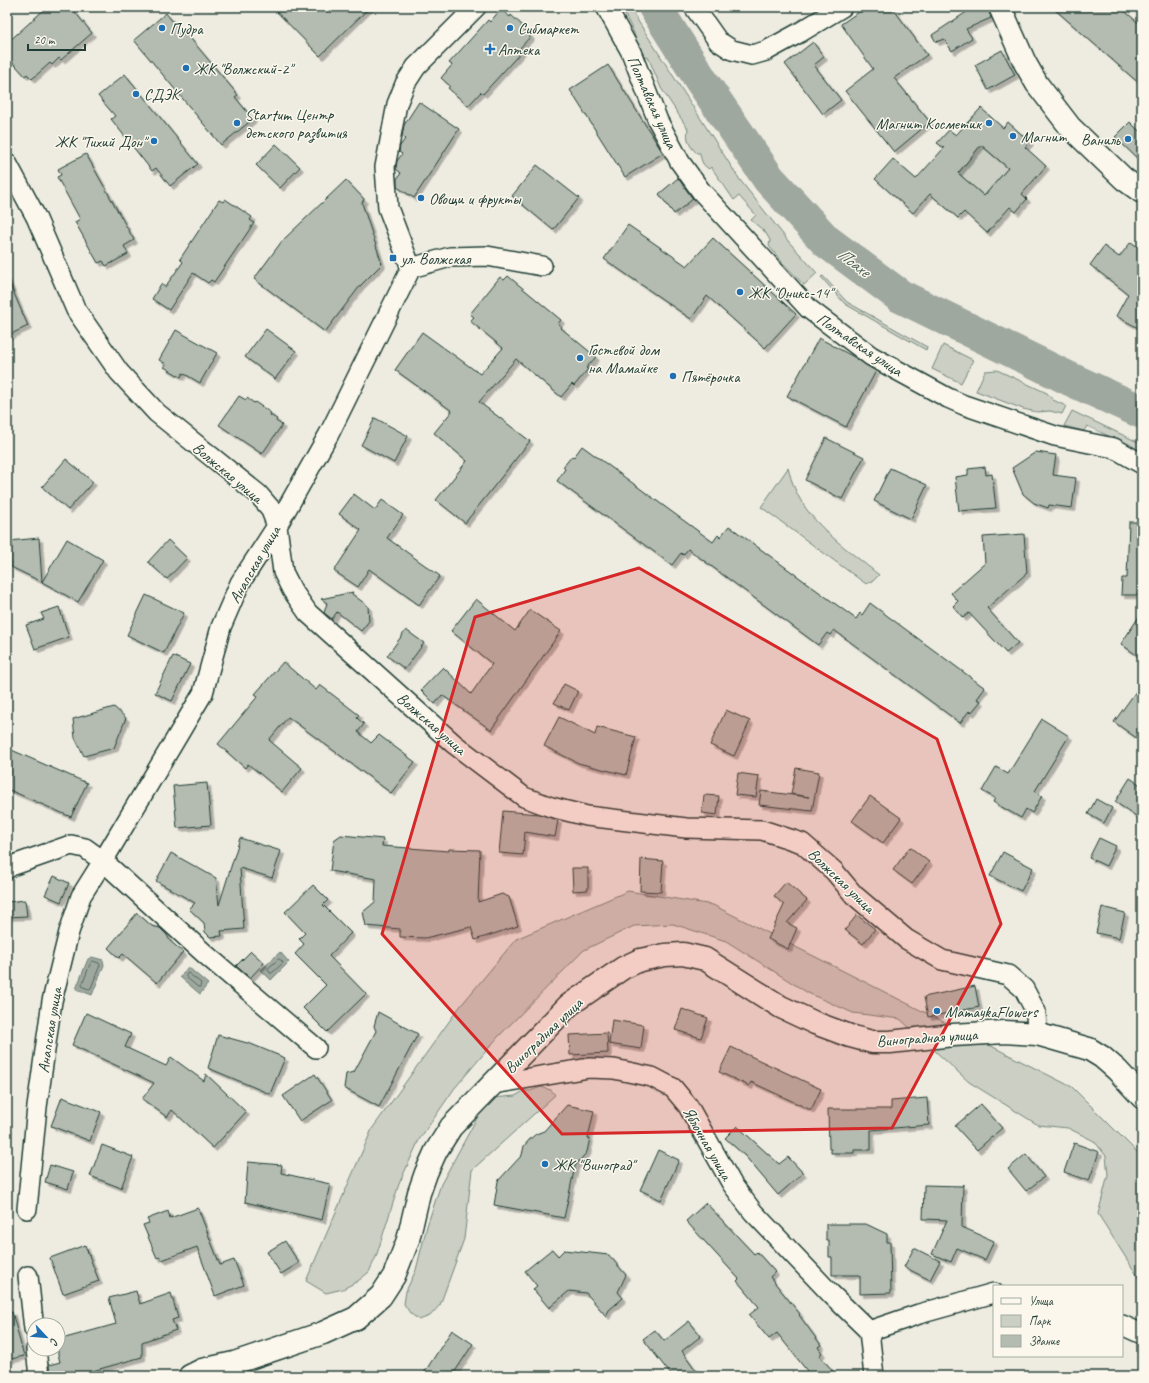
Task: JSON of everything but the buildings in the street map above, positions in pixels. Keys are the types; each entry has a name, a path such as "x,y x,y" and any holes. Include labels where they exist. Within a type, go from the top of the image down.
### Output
{"main road":[{"path":"1000,7 1025,63 1037,84 1070,127 1124,179 1142,192"},
{"name":"Виноградная улица","path":"190,1376 202,1370 234,1362 323,1333 356,1318 381,1296 394,1276 405,1247 419,1193 436,1150 451,1127 569,1005 623,968 640,960 665,955 683,954 705,958 781,1007 843,1034 872,1042 890,1042 953,1035 1005,1032 1037,1034 1089,1049 1102,1057 1117,1070 1142,1097"}],"street":[{"path":"476,7 416,67 405,84 396,104 385,167 388,208 411,268 450,257 487,256 542,266"},
{"name":"Полтавская улица","path":"606,7 631,52 658,121 680,162 701,191 809,309 871,356 948,398 964,405 1055,436 1114,448 1142,464"},
{"path":"694,7 718,41 732,50 752,55 766,51 842,7"},
{"name":"Волжская улица","path":"7,163 36,217 76,310 120,372 156,413 258,494 270,508 277,526 283,572 292,590 308,613 454,744 524,796 551,807 587,816 686,828 762,830 802,843 834,871 854,895 906,939 942,960 1008,975 1024,989 1036,1012 1037,1034"},
{"name":"Анапская улица","path":"26,1208 37,1107 52,1001 69,932 81,896 204,693 220,627 240,583 277,526 328,434 411,268"},
{"path":"7,869 11,866 71,845 85,848 103,861 205,954 316,1048"},
{"name":"Яблочная улица","path":"493,1084 589,1068 608,1069 652,1077 673,1088 688,1106 732,1184 753,1212 831,1294 869,1331"},
{"path":"28,1276 33,1317"},
{"path":"874,1376 869,1331 919,1314 993,1293"},
{"path":"1123,1325 1142,1334"},
{"path":"37,1357 39,1376"}],"highlighted area":[{"path":"639,568 937,739 1001,924 892,1128 562,1134 382,934 475,617"}],"green space":[{"path":"621,7 629,7 740,180 789,242 817,273 804,285 769,246 770,240 765,232 751,220 756,215 739,196 734,200 711,167 709,169 703,164 700,153 697,153 690,145 687,132 688,129 661,88 648,57 643,60 633,31"},
{"path":"981,145 1008,168 984,196 958,173"},
{"path":"823,276 847,302 927,347 926,350 845,304 821,277"},
{"path":"943,345 973,360 961,383 932,369"},
{"path":"997,370 1047,393 1053,400 1066,406 1062,414 1050,411 1037,412 1023,409 976,391 985,371"},
{"path":"1072,411 1142,444 1142,456 1113,438 1087,426 1084,431 1064,426"},
{"path":"788,468 795,489 810,514 844,547 879,575 873,581 866,584 761,507"},
{"path":"628,891 713,905 1072,1087 1142,1157 1142,1283 1098,1214 1108,1175 1106,1156 1094,1141 1068,1128 1038,1125 969,1082 900,1019 853,1013 808,993 726,941 673,924 634,926 584,950 498,1037 454,1089 419,1140 399,1184 376,1257 369,1272 358,1281 343,1289 326,1293 306,1281 372,1129 458,1009 516,939"},
{"path":"541,1087 551,1090 555,1095 472,1170 464,1239 440,1305 430,1316 419,1320 410,1313 404,1304 406,1291 416,1270 427,1226 441,1184 478,1116 492,1098 515,1096 524,1091 530,1091"}],"water":[{"path":"280,952 289,962 271,980 261,970"},
{"path":"92,957 103,960 104,965 92,995 76,989 88,959"},
{"path":"188,967 208,984 200,994 180,977"}],"waterway":[{"name":"Псахе","path":"655,7 701,80 769,179 826,241 900,296 1070,379 1142,412"}],"place":[{"name":"Пудра","path":"162,28"},
{"name":"Сибмаркет","path":"510,28"},
{"name":"Аптека","path":"490,49"},
{"name":"ЖК \"Волжский-2\"","path":"186,68"},
{"name":"СДЭК","path":"136,94"},
{"name":"Startum Центр детского развития","path":"237,123"},
{"name":"Магнит Косметик","path":"989,123"},
{"name":"Магнит","path":"1013,136"},
{"name":"Ваниль","path":"1128,139"},
{"name":"ЖК \"Тихий Дон\"","path":"154,141"},
{"name":"Овощи и фрукты","path":"421,198"},
{"name":"ул. Волжская","path":"393,258"},
{"name":"ЖК \"Оникс-14\"","path":"740,292"},
{"name":"Гостевой дом на Мамайке","path":"580,358"},
{"name":"Пятёрочка","path":"673,376"},
{"name":"MamaykaFlowers","path":"937,1011"},
{"name":"ЖК \"Виноград\"","path":"545,1164"}]}
